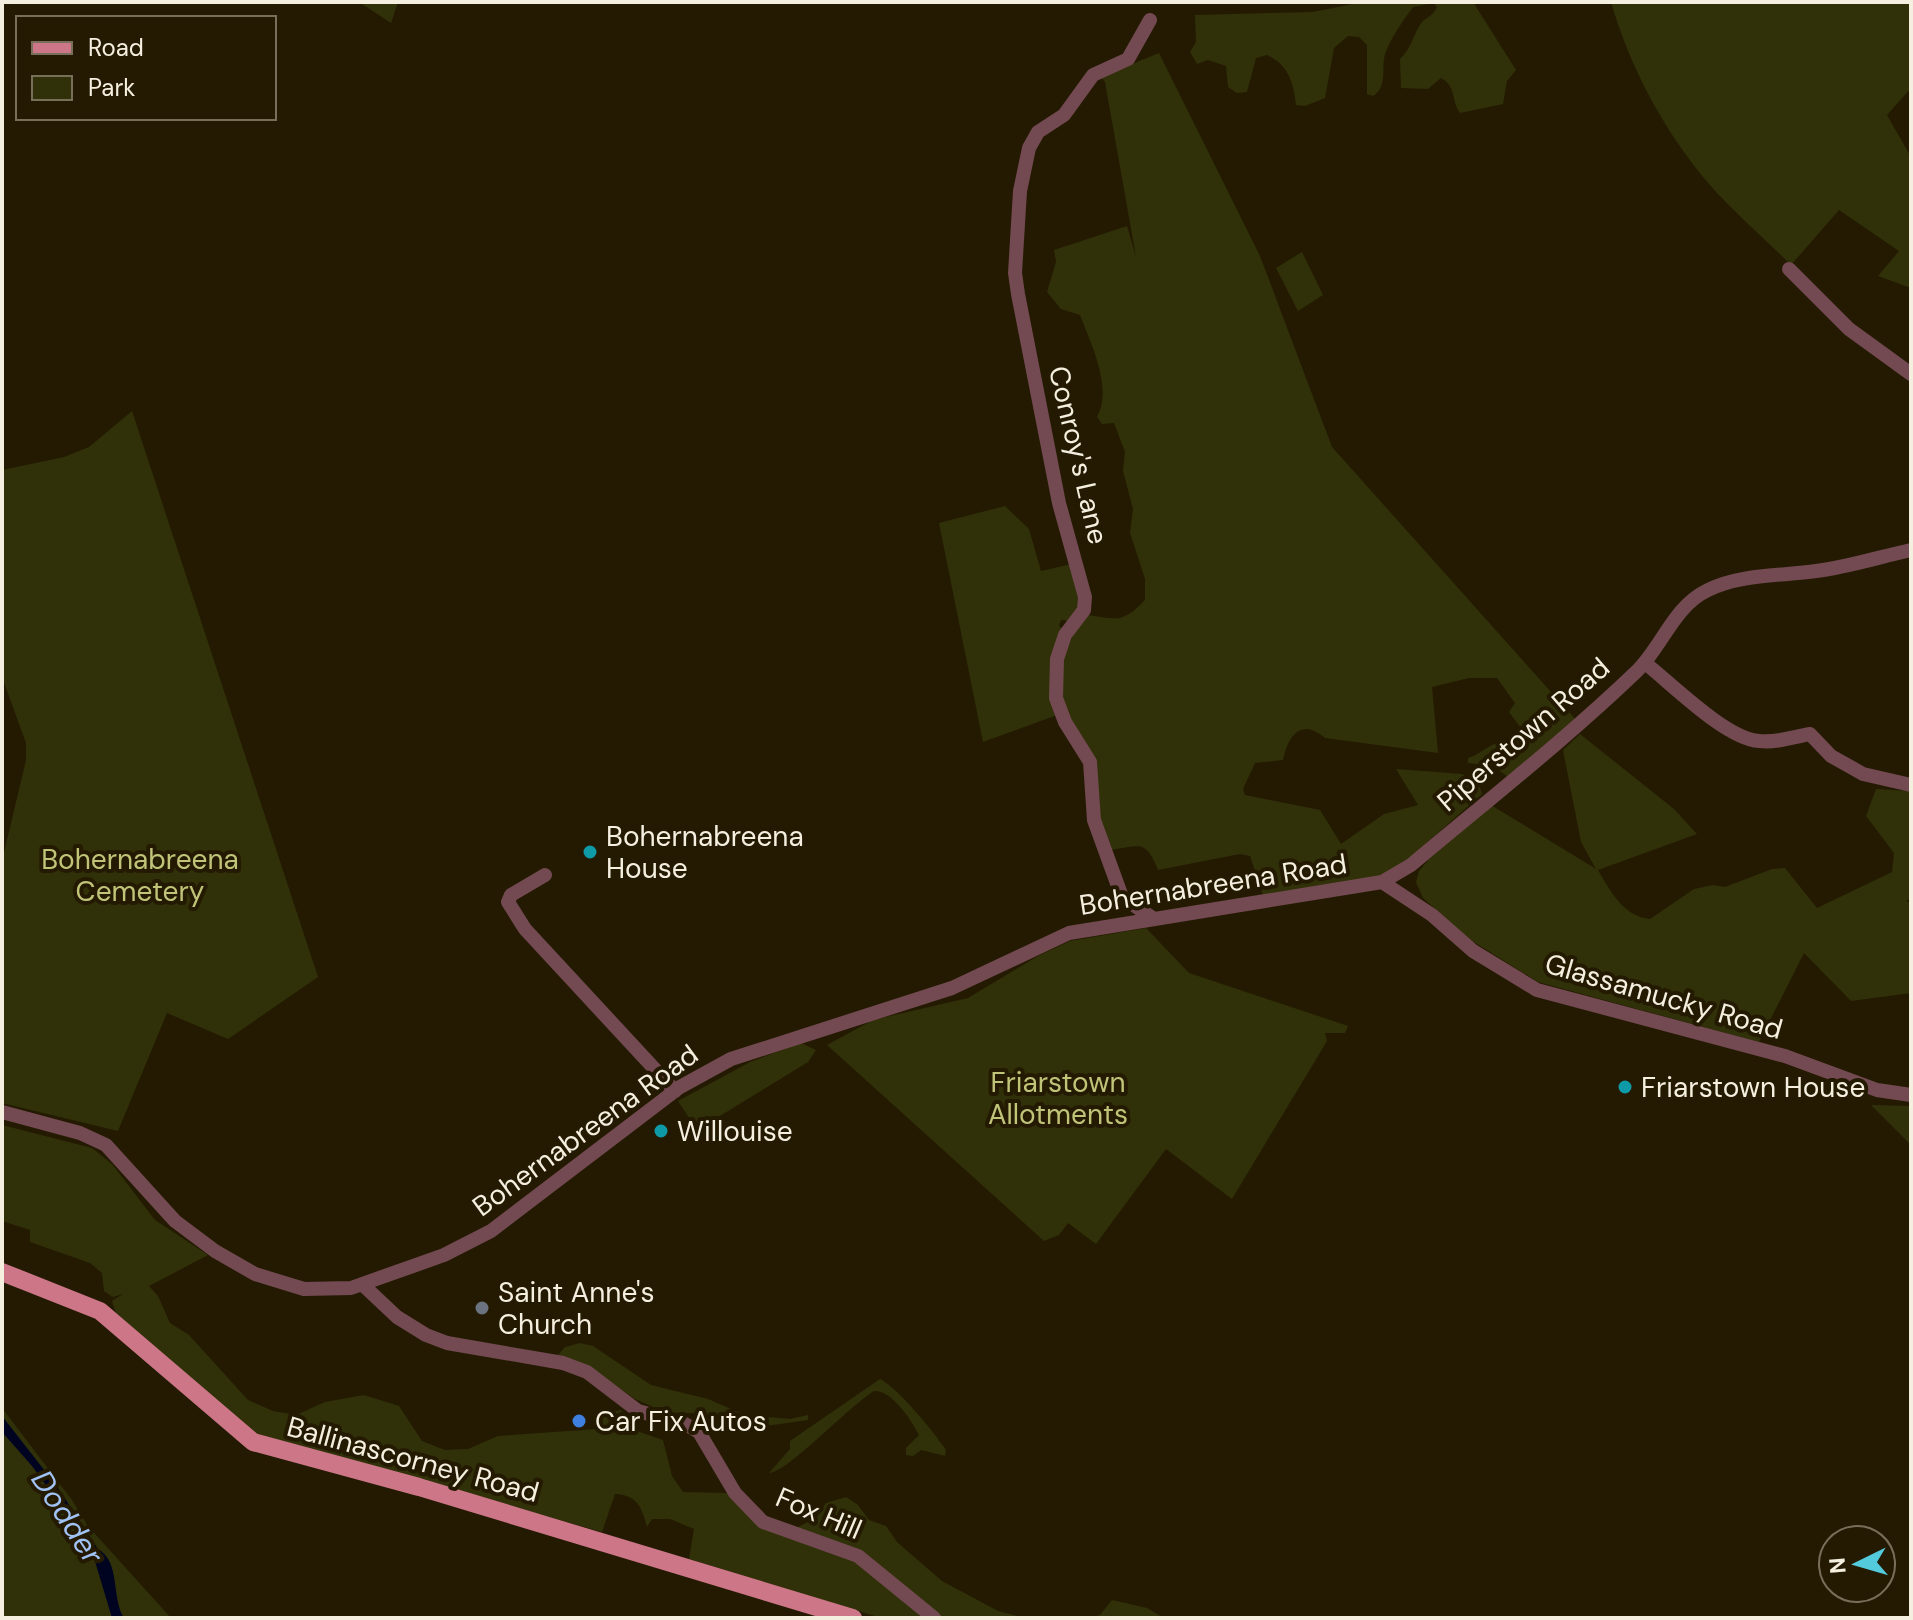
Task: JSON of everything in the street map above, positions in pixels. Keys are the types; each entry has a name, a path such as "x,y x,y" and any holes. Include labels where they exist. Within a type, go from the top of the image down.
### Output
{"main road":[{"name":"Ballinascorney Road","path":"2,1272 100,1311 253,1442 435,1491 853,1618"}],"street":[{"name":"Conroy's Lane","path":"1150,20 1128,59 1093,75 1080,87 1064,115 1034,138 1020,191 1015,273 1059,503 1085,597 1084,610 1065,635 1057,659 1056,698 1065,722 1090,762 1094,820 1122,897 1154,919"},
{"path":"1789,269 1849,329 1911,374"},
{"name":"Piperstown Road","path":"1382,882 1411,865 1568,737 1645,663 1682,607 1711,588 1751,579 1831,569 1911,550"},
{"path":"1645,663 1705,713 1744,738 1768,742 1810,734 1831,756 1863,774 1911,785"},
{"path":"545,875 511,895 508,902 513,912 550,957 675,1091"},
{"name":"Bohernabreena Road","path":"2,1112 80,1133 106,1145 175,1221 215,1251 255,1274 304,1289 335,1291 363,1285 444,1255 491,1231 675,1091 731,1059 952,988 1069,933 1382,882"},
{"name":"Glassamucky Road","path":"1382,882 1432,915 1473,951 1537,990 1785,1056 1877,1090 1911,1095"},
{"name":"Fox Hill","path":"363,1285 397,1317 426,1335 447,1343 563,1363 587,1372 638,1411 692,1428 707,1443 735,1493 763,1522 858,1556 934,1618"}],"green space":[{"path":"359,2 398,2 391,23"},
{"path":"1363,2 1473,2 1516,70 1507,81 1503,104 1460,113 1452,90 1441,78 1428,89 1401,88 1400,59 1422,22 1437,7 1434,3 1413,7 1390,41 1385,54 1381,88 1373,96 1367,94 1367,45 1359,37 1348,36 1334,48 1325,98 1305,106 1296,105 1289,75 1267,55 1256,58 1247,92 1237,93 1228,87 1226,66 1208,60 1197,64 1190,52 1196,42 1195,15 1313,12"},
{"path":"1611,2 1911,2 1911,88 1887,115 1911,157 1911,288 1878,276 1899,251 1839,210 1791,265 1720,196 1684,153 1636,70"},
{"path":"1159,53 1260,256 1332,447 1577,721 1509,778 1494,766 1468,763 1468,758 1497,743 1517,741 1523,731 1509,712 1515,703 1497,678 1469,678 1432,687 1438,753 1325,738 1317,732 1302,729 1288,743 1283,760 1255,763 1243,789 1245,795 1320,810 1341,844 1384,814 1418,805 1396,769 1462,774 1478,782 1482,794 1398,868 1378,878 1264,898 1250,856 1240,854 1158,870 1149,853 1140,846 1108,850 1102,829 1093,760 1065,710 1062,667 1071,639 1087,615 1119,618 1130,613 1145,600 1145,579 1130,533 1133,509 1123,471 1125,452 1114,423 1102,424 1097,417 1103,393 1099,366 1080,315 1061,309 1047,292 1056,262 1054,250 1127,226 1136,257 1105,82 1101,77"},
{"path":"1302,252 1323,295 1298,311 1276,268"},
{"name":"Bohernabreena Cemetery","path":"132,411 318,977 228,1039 167,1013 118,1131 2,1103 2,861 26,760 26,743 2,677 2,470 64,457 89,447"},
{"path":"1005,506 1029,529 1041,571 1072,564 1081,604 1069,621 1061,620 1059,626 1063,630 1057,715 983,742 939,523"},
{"path":"1580,734 1674,809 1697,834 1598,870 1625,908 1650,919 1694,889 1713,885 1725,887 1772,869 1785,868 1817,908 1892,872 1894,853 1866,816 1876,789 1911,791 1911,900 1906,900 1911,905 1911,993 1851,1001 1804,953 1759,1042 1538,982 1469,939 1423,898 1416,882 1419,871 1430,858 1491,805 1596,869 1581,842 1563,750"},
{"name":"Friarstown Allotments","path":"1146,928 1189,973 1348,1026 1345,1033 1325,1033 1327,1041 1232,1199 1166,1149 1096,1244 1068,1223 1059,1235 1044,1241 827,1045 873,1020 968,998 1038,956 1070,941"},
{"path":"801,1043 816,1050 808,1062 697,1130 678,1101 750,1062"},
{"path":"1871,1105 1911,1106 1911,1145"},
{"path":"2,1125 92,1148 112,1164 155,1220 208,1255 149,1286 158,1296 170,1323 189,1335 248,1400 273,1411 296,1415 325,1402 364,1395 399,1406 422,1441 445,1450 468,1449 498,1436 596,1429 596,1415 621,1410 637,1431 663,1440 672,1476 683,1492 727,1493 785,1534 817,1517 826,1503 846,1497 858,1505 869,1520 886,1526 897,1542 942,1581 998,1611 1025,1618 881,1618 689,1559 694,1529 670,1519 652,1519 647,1527 637,1503 629,1497 615,1494 602,1532 250,1432 116,1313 112,1301 123,1294 113,1297 104,1291 102,1273 90,1263 30,1242 30,1230 2,1221"},
{"path":"580,1343 593,1346 651,1385 708,1399 745,1415 790,1419 808,1415 808,1420 766,1426 697,1413 667,1413 635,1399 587,1365 558,1355 565,1347"},
{"path":"880,1379 925,1422 946,1450 945,1456 921,1450 913,1456 906,1455 906,1448 919,1435 906,1414 888,1395 874,1391 804,1451 769,1473 790,1449 790,1441"},
{"path":"2,1408 72,1500 87,1525 171,1618 2,1618"},
{"path":"1112,1600 1147,1608 1164,1618 1088,1618 1100,1615"}],"water":[{"path":"2,1416 110,1562 124,1618 112,1618 91,1548 32,1466 2,1432"}],"place":[{"name":"Bohernabreena House","path":"590,852"},
{"name":"Friarstown House","path":"1625,1087"},
{"name":"Willouise","path":"661,1131"},
{"name":"Saint Anne's Church","path":"482,1308"},
{"name":"Car Fix Autos","path":"579,1421"}],"water label":[{"name":"Dodder","path":"67,1517"}]}
